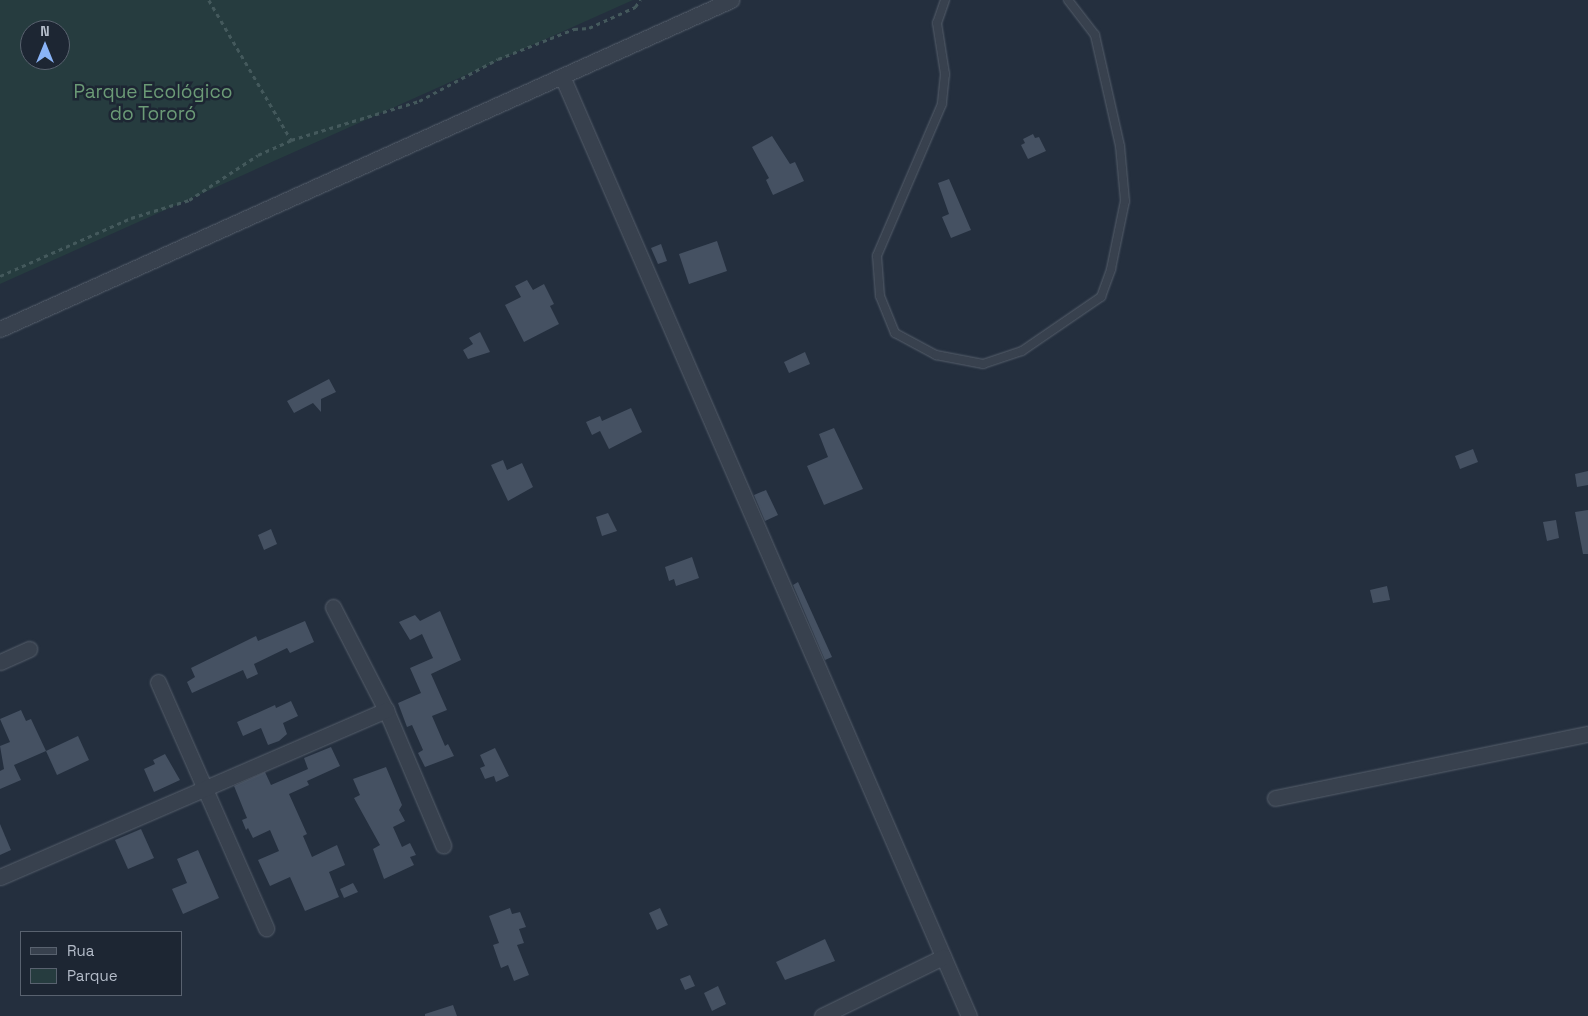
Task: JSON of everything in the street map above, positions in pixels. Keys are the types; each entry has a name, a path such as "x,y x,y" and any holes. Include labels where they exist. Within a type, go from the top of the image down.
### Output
{"street":[{"path":"0,329 732,0"},
{"path":"562,76 969,1016"},
{"path":"333,607 386,710 442,845"},
{"path":"0,662 29,649"},
{"path":"158,682 266,928"},
{"path":"0,877 386,710"},
{"path":"1275,798 1588,734"},
{"path":"822,1016 942,957"}],"lane":[{"path":"945,0 937,23 946,74 942,104 877,256 880,296 895,333 936,355 983,364 1022,351 1101,297 1111,269 1126,201 1120,146 1094,35 1068,0"}],"path":[{"path":"209,0 291,140"},
{"path":"0,276 131,218 189,200 258,155 291,140 419,101 498,59 574,30 588,28 635,7 640,0"}],"green space":[{"name":"Parque Ecológico do Tororó","path":"0,0 633,0 0,284"}],"building":[{"path":"1033,134 1035,138 1039,137 1046,151 1028,159 1021,145 1025,143 1023,139"},
{"path":"772,136 790,164 795,162 804,181 773,195 766,180 769,178 752,147"},
{"path":"949,179 971,230 951,238 942,217 949,214 938,183"},
{"path":"717,241 727,271 689,284 679,254"},
{"path":"661,244 667,261 658,264 651,248"},
{"path":"527,280 533,290 544,284 554,304 550,306 559,324 524,342 505,305 521,297 515,286"},
{"path":"480,332 490,352 468,359 463,350 473,344 469,338"},
{"path":"805,352 810,364 789,373 784,362"},
{"path":"329,379 336,392 321,399 321,412 313,403 294,413 287,401"},
{"path":"631,408 642,432 609,449 600,431 592,435 586,422 600,416 602,421"},
{"path":"834,428 863,489 824,505 807,466 828,457 819,434"},
{"path":"1473,449 1478,462 1460,469 1455,456"},
{"path":"503,460 507,470 522,463 533,487 508,501 491,465"},
{"path":"1588,471 1588,485 1577,487 1575,474"},
{"path":"766,490 778,515 765,521 754,495"},
{"path":"1588,510 1588,554 1583,554 1575,512"},
{"path":"608,513 617,531 602,536 596,517"},
{"path":"1556,520 1559,538 1547,541 1543,522"},
{"path":"271,529 277,544 264,550 258,535"},
{"path":"692,557 699,578 676,586 674,579 669,581 665,567"},
{"path":"798,582 832,657 825,660 793,585"},
{"path":"1387,586 1390,600 1373,603 1370,590"},
{"path":"440,611 461,660 431,674 447,710 432,716 445,746 448,744 454,756 425,767 418,753 423,750 412,725 407,727 398,703 421,693 410,668 433,658 422,634 410,640 399,622 415,615 420,621"},
{"path":"305,621 314,642 290,653 287,648 254,664 258,674 247,679 243,670 192,693 187,682 195,677 191,668 256,636 258,641"},
{"path":"291,701 298,716 283,723 287,734 279,741 268,745 261,728 243,736 237,722 275,705 276,708"},
{"path":"21,710 26,721 31,719 46,751 14,765 21,780 0,789 0,771 4,769 0,746 10,742 0,719"},
{"path":"78,736 89,760 57,775 46,751"},
{"path":"331,747 340,766 307,781 309,785 289,794 307,834 303,836 312,857 337,845 345,865 329,872 339,897 305,911 290,877 270,886 258,860 279,851 270,830 253,838 248,828 246,830 242,820 247,818 234,786 265,772 271,785 308,769 304,758"},
{"path":"495,748 509,776 496,782 494,776 485,779 480,768 485,766 480,755"},
{"path":"165,754 180,780 154,792 144,769 155,764 153,760"},
{"path":"386,767 402,805 399,810 405,821 393,827 402,847 410,843 416,855 410,857 414,865 384,879 373,849 380,845 354,798 360,795 353,779"},
{"path":"0,824 11,850 0,855"},
{"path":"141,829 154,858 128,869 115,840"},
{"path":"198,850 219,898 183,914 172,889 187,883 177,859"},
{"path":"353,883 358,892 344,898 340,889"},
{"path":"510,908 512,914 520,912 526,927 519,929 524,943 517,945 529,975 514,981 508,965 501,968 493,945 499,943 489,916"},
{"path":"660,908 668,925 657,930 649,913"},
{"path":"825,939 835,961 785,980 776,962"},
{"path":"690,975 695,986 685,990 680,979"},
{"path":"718,986 726,1004 712,1011 704,993"},
{"path":"453,1005 457,1016 425,1016 425,1014"}]}
